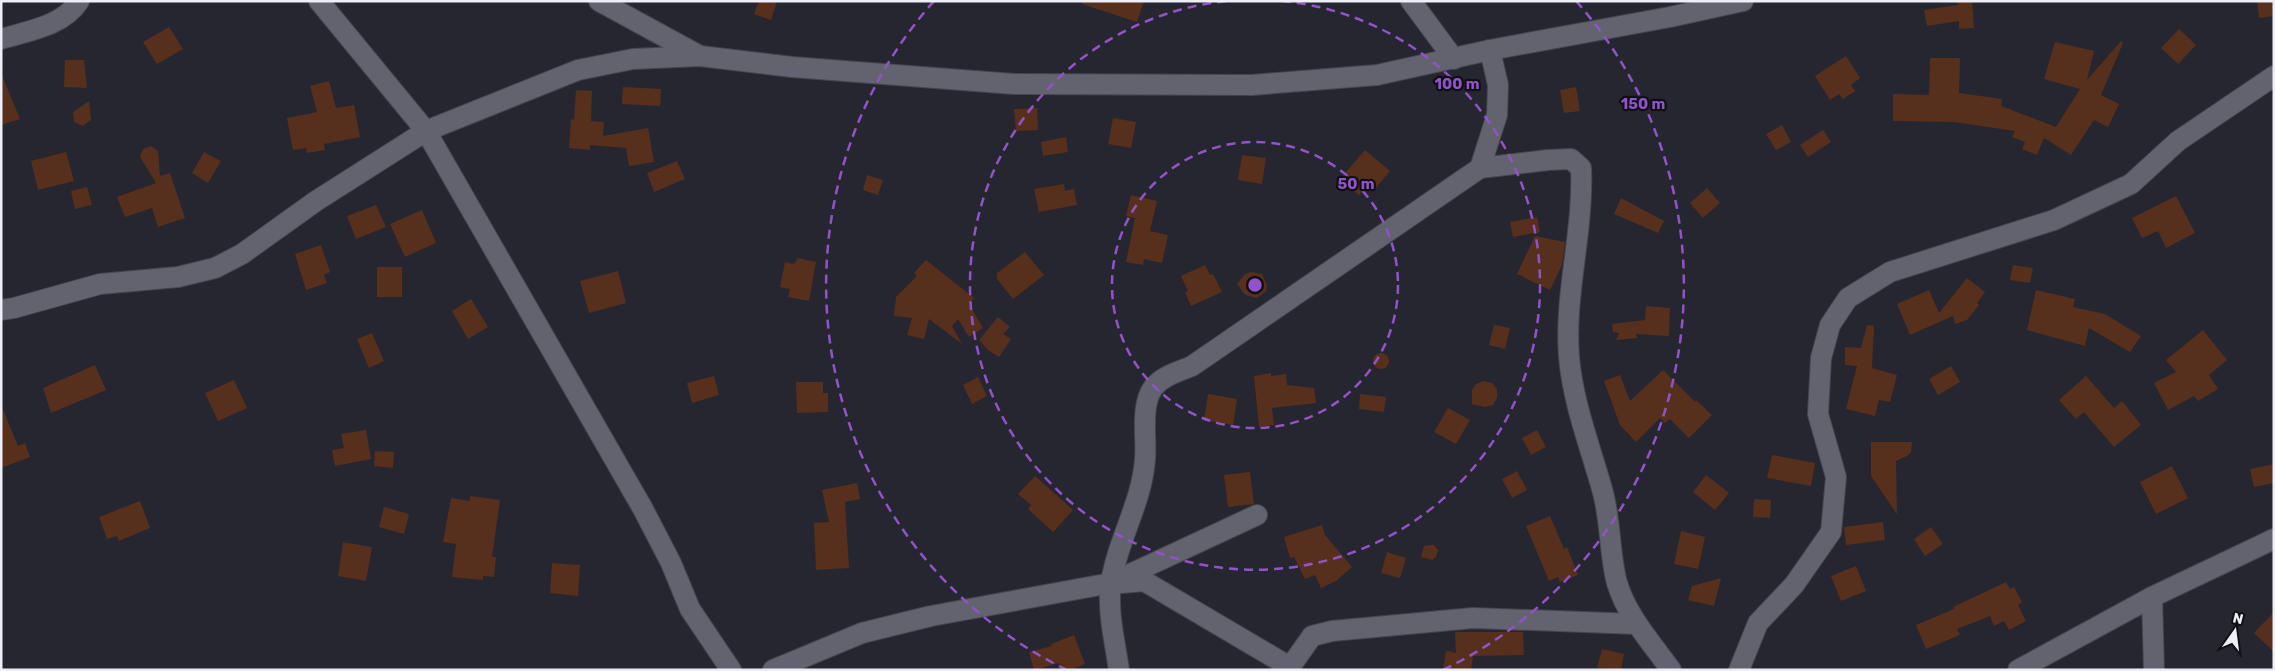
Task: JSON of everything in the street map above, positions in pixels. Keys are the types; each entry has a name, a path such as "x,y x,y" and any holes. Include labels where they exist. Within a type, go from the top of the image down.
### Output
{"street":[{"path":"1,38 45,27 73,11 79,1"},
{"path":"319,1 426,131 643,509 671,563 690,608 731,670"},
{"path":"599,1 700,56"},
{"path":"1412,1 1454,59"},
{"path":"1,310 100,284 178,276 214,268 242,254 316,201 426,131 578,70 633,59 700,56 792,67 1014,84 1232,85 1377,75 1490,50 1670,18 1743,1"},
{"path":"1480,168 1497,115 1498,85 1490,50"},
{"path":"1739,670 1758,623 1794,585 1831,532 1836,477 1818,414 1821,358 1830,325 1848,298 1890,272 2054,220 2131,184 2178,141 2274,76"},
{"path":"1119,670 1110,602 1111,583 1117,557 1137,500 1145,460 1145,419 1152,390 1162,379 1192,366 1480,168 1571,159 1581,168 1582,187 1570,296 1569,357 1581,421 1603,491 1617,583 1637,624 1670,670"},
{"path":"1111,583 1257,515"},
{"path":"2018,670 2152,597 2274,539"},
{"path":"773,670 862,633 931,616 1111,583 1144,581 1289,669 1312,636 1332,631 1473,618 1637,624"},
{"path":"2152,597 2154,670"}],"building":[{"path":"759,1 777,1 771,20 754,14"},
{"path":"1083,1 1144,1 1137,22 1082,4"},
{"path":"1957,1 1972,1 1974,28 1959,29 1959,21 1927,26 1924,10 1958,5"},
{"path":"2257,1 2274,1 2274,16 2259,18"},
{"path":"169,27 183,49 157,64 143,42"},
{"path":"2179,29 2196,45 2178,64 2161,48"},
{"path":"2121,41 2123,43 2101,95 2119,104 2108,127 2094,120 2071,155 2044,138 2037,155 2022,149 2025,142 2012,137 2015,131 1954,122 1893,121 1893,94 1929,95 1930,58 1960,58 1959,93 2002,99 2001,106 2056,127 2080,89 2044,79 2055,42 2094,51 2087,80"},
{"path":"1846,56 1860,78 1851,85 1855,91 1843,99 1839,94 1830,100 1815,76"},
{"path":"65,60 84,60 87,88 64,87"},
{"path":"1,73 20,119 1,125"},
{"path":"329,81 336,108 354,105 360,137 324,144 325,150 307,153 306,148 293,150 287,118 317,112 310,86"},
{"path":"623,87 661,89 660,106 622,104"},
{"path":"1576,87 1580,111 1564,113 1560,90"},
{"path":"576,90 592,91 591,121 604,122 603,136 648,128 654,162 629,166 626,148 590,145 590,150 569,148 571,119 574,120"},
{"path":"89,101 91,120 83,126 74,122 73,112"},
{"path":"1037,108 1038,130 1016,131 1014,109"},
{"path":"1113,118 1136,122 1131,148 1108,144"},
{"path":"1782,125 1791,142 1776,150 1766,134"},
{"path":"1823,130 1831,142 1808,157 1800,145"},
{"path":"1066,137 1068,152 1043,156 1041,142"},
{"path":"151,146 158,151 160,176 170,173 185,218 158,227 152,208 125,217 117,197 156,183 140,157 143,149"},
{"path":"1365,150 1390,171 1374,190 1368,184 1359,195 1340,179"},
{"path":"66,152 74,181 38,190 31,161"},
{"path":"204,152 221,161 208,183 192,173"},
{"path":"1242,155 1266,158 1262,184 1238,180"},
{"path":"677,161 685,179 654,192 647,173"},
{"path":"867,175 883,180 878,195 863,190"},
{"path":"1064,184 1065,191 1074,189 1077,205 1039,212 1034,189"},
{"path":"87,187 92,205 75,209 71,191"},
{"path":"1707,188 1720,203 1703,218 1690,203"},
{"path":"1131,195 1157,201 1150,231 1168,235 1162,263 1144,259 1143,265 1126,262 1135,218 1126,216"},
{"path":"2176,196 2195,233 2166,248 2158,231 2142,238 2132,218"},
{"path":"1621,198 1664,221 1658,233 1614,214"},
{"path":"376,205 386,227 356,239 347,216"},
{"path":"422,210 436,243 405,257 390,224"},
{"path":"1537,217 1540,232 1513,237 1510,222"},
{"path":"1535,236 1565,242 1562,265 1550,290 1517,274"},
{"path":"321,245 330,272 324,275 327,283 306,290 295,254"},
{"path":"1025,252 1044,275 1013,299 997,279 997,273"},
{"path":"798,258 816,262 809,301 788,297 790,289 780,287 785,262 794,264"},
{"path":"926,260 974,298 969,304 983,328 969,337 958,319 952,326 962,344 929,319 924,339 907,335 912,318 894,316 896,297 917,276 914,273"},
{"path":"1205,265 1210,275 1213,274 1222,292 1191,306 1185,292 1188,291 1181,276"},
{"path":"2013,265 2033,268 2030,283 2010,280"},
{"path":"377,267 402,267 402,297 377,297"},
{"path":"618,271 626,303 589,313 580,281"},
{"path":"1251,272 1262,274 1267,285 1266,291 1257,298 1245,295 1237,284 1245,274"},
{"path":"1967,278 1985,292 1977,303 1979,305 1967,320 1955,324 1953,316 1910,335 1897,304 1929,290 1939,313"},
{"path":"2036,290 2075,299 2073,307 2105,314 2141,336 2130,352 2089,328 2085,346 2027,330"},
{"path":"471,299 488,327 468,339 452,311"},
{"path":"1646,306 1670,308 1669,336 1636,334 1637,338 1616,340 1619,333 1613,332 1612,324 1645,320"},
{"path":"998,317 1010,327 1003,334 1011,339 999,357 988,350 979,340"},
{"path":"1494,325 1510,328 1505,349 1489,345"},
{"path":"1867,325 1874,326 1872,368 1897,375 1890,402 1879,400 1875,416 1846,409 1857,366 1845,365 1845,347 1861,348"},
{"path":"2203,330 2227,360 2209,375 2218,389 2198,401 2194,396 2168,410 2154,383 2176,372 2166,360"},
{"path":"372,333 384,361 369,368 357,339"},
{"path":"1378,353 1384,353 1389,358 1387,367 1378,369 1373,364 1373,358"},
{"path":"95,365 106,390 51,413 43,388"},
{"path":"1951,366 1960,382 1938,395 1929,379"},
{"path":"1663,370 1695,402 1696,400 1712,415 1689,438 1670,419 1665,423 1660,418 1636,442 1620,425 1604,381 1620,375 1630,401"},
{"path":"1271,373 1271,376 1286,374 1287,385 1314,388 1316,403 1272,408 1274,425 1259,427 1254,376"},
{"path":"714,376 719,395 692,403 687,383"},
{"path":"2086,376 2114,408 2122,401 2141,425 2114,447 2084,412 2076,419 2059,400"},
{"path":"978,377 987,396 972,404 963,385"},
{"path":"234,380 247,408 218,421 205,393"},
{"path":"1484,381 1492,383 1497,389 1497,398 1493,405 1485,407 1472,404 1472,390 1476,384"},
{"path":"796,382 823,382 823,393 828,393 828,412 797,413"},
{"path":"1208,394 1237,399 1233,425 1204,420"},
{"path":"1360,394 1386,397 1384,412 1359,409"},
{"path":"1,405 18,446 25,443 30,457 1,468"},
{"path":"1448,408 1470,420 1456,444 1434,432"},
{"path":"366,430 371,459 335,466 332,450 344,448 341,434"},
{"path":"1537,430 1546,447 1531,455 1522,438"},
{"path":"1871,442 1912,442 1911,452 1896,461 1897,514 1871,476"},
{"path":"375,451 394,452 393,468 374,466"},
{"path":"1772,455 1815,463 1811,486 1767,478"},
{"path":"2274,464 2274,483 2254,487 2250,469"},
{"path":"2172,466 2188,498 2156,514 2140,482"},
{"path":"1517,471 1527,490 1512,498 1502,479"},
{"path":"1250,472 1254,504 1228,507 1224,475"},
{"path":"1706,475 1729,493 1715,510 1693,492"},
{"path":"1035,476 1073,510 1053,532 1028,509 1031,505 1018,494"},
{"path":"857,483 860,499 845,502 849,568 816,570 814,523 829,522 822,490"},
{"path":"470,496 500,500 492,557 496,557 494,577 483,576 483,580 452,577 456,544 443,542 451,498 470,501"},
{"path":"1754,499 1771,500 1770,518 1753,517"},
{"path":"140,501 150,528 119,541 117,536 107,539 99,517"},
{"path":"384,507 409,514 404,534 379,527"},
{"path":"1550,516 1564,549 1567,547 1578,575 1560,582 1558,577 1549,581 1526,526"},
{"path":"1883,522 1885,540 1846,545 1844,527"},
{"path":"1322,525 1325,535 1352,567 1336,581 1321,588 1315,575 1305,579 1294,557 1290,558 1284,537"},
{"path":"1931,527 1943,544 1925,556 1914,539"},
{"path":"1681,531 1705,537 1698,569 1674,564"},
{"path":"343,542 372,547 366,581 338,576"},
{"path":"1434,545 1438,550 1436,557 1432,560 1421,557 1424,546"},
{"path":"1387,552 1406,558 1400,578 1381,573"},
{"path":"552,563 580,565 578,596 550,593"},
{"path":"1856,566 1866,591 1841,601 1831,576"},
{"path":"1721,578 1714,606 1688,600 1692,586"},
{"path":"2006,582 2010,589 2014,587 2022,602 2018,605 2026,621 2009,630 2004,621 1994,626 1990,616 1957,629 1960,635 1926,649 1916,625 1954,609 1953,607"},
{"path":"2274,612 2274,652 2254,633"},
{"path":"1455,632 1523,632 1524,655 1473,656 1471,670 1443,670 1446,651 1456,653"},
{"path":"1074,635 1085,664 1070,670 1061,670 1059,663 1034,670 1029,652 1052,646 1051,644"},
{"path":"1602,649 1624,654 1621,670 1597,668"}]}
